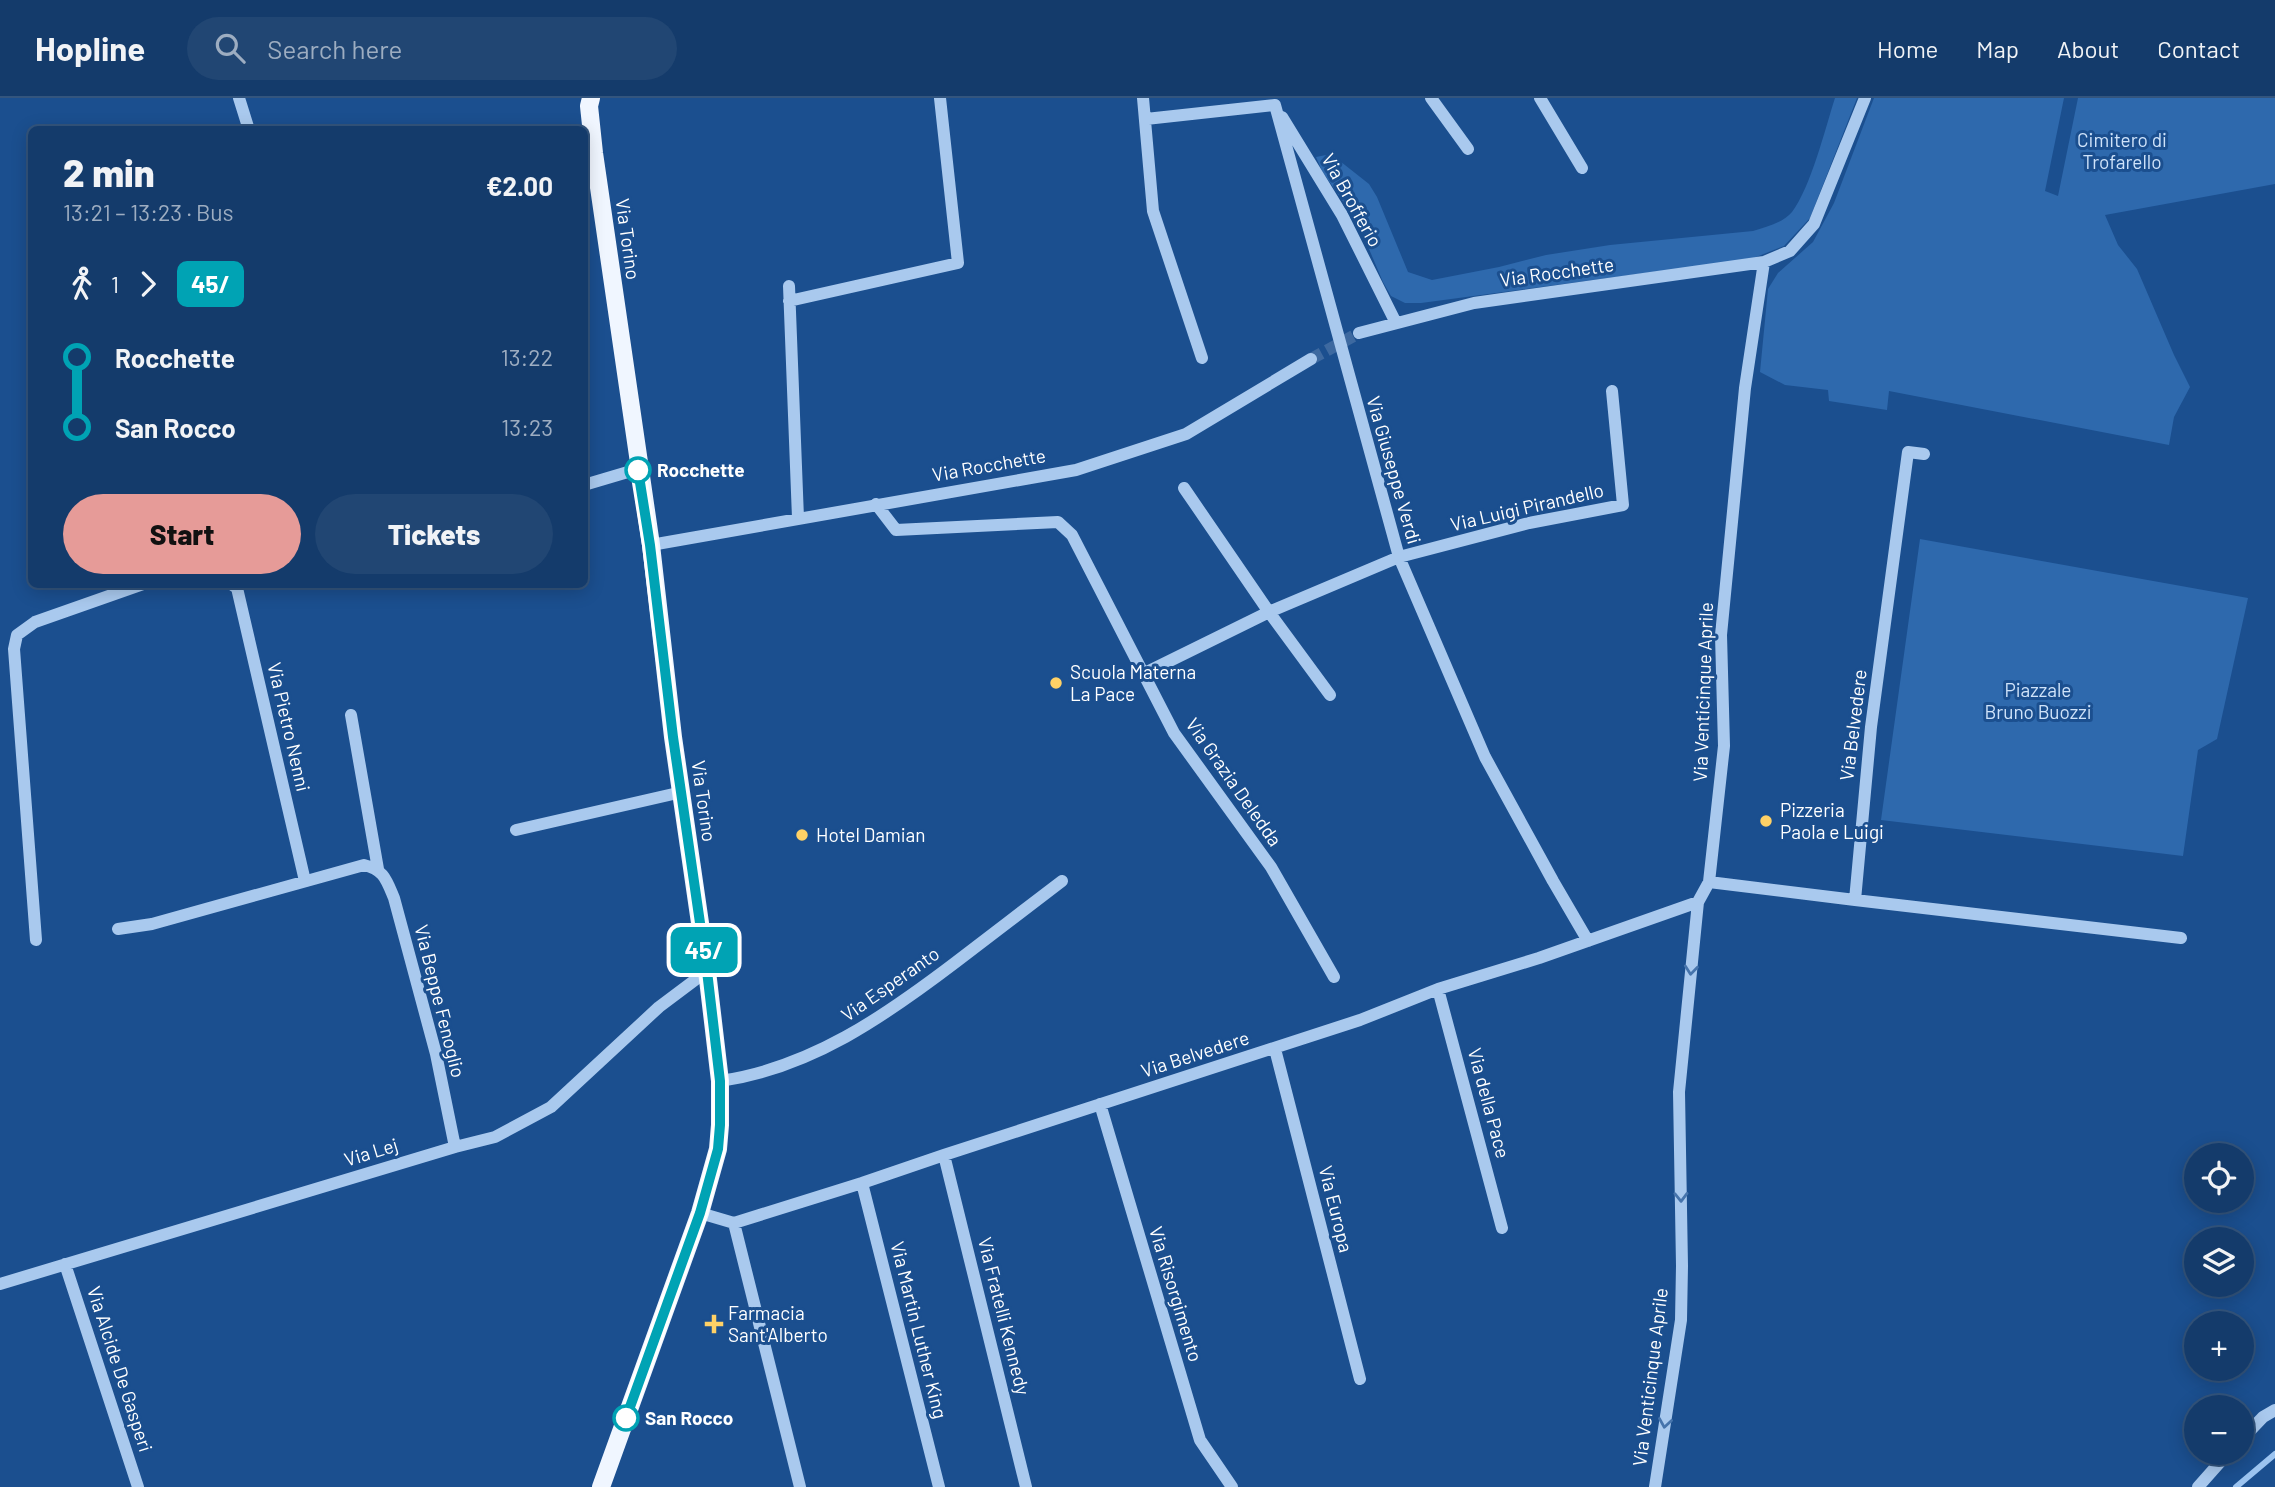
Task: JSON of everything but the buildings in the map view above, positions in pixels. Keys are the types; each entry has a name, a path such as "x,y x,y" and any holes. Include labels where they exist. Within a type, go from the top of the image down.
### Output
{"main road":[{"name":"Via Torino","path":"588,101 650,545 720,1081 718,1149 700,1213 601,1487"}],"street":[{"path":"239,98 248,126"},
{"path":"789,302 958,263 940,98"},
{"path":"1143,98 1153,211 1202,358"},
{"path":"1431,98 1468,149"},
{"path":"1540,98 1581,168"},
{"path":"1764,262 1790,251 1814,224 1865,98"},
{"path":"1146,119 1277,102"},
{"name":"Via Brofferio","path":"1277,102 1342,215 1396,323"},
{"name":"Via Giuseppe Verdi","path":"1277,102 1399,558 1485,757 1588,941"},
{"name":"Via Rocchette","path":"1359,333 1474,303 1764,262"},
{"name":"Via Venticinque Aprile","path":"1655,1487 1681,1320 1679,1092 1698,902 1709,882 1724,746 1721,635 1745,388 1764,262"},
{"path":"789,286 798,518"},
{"name":"Via Rocchette","path":"650,545 1076,470 1186,434 1311,359"},
{"name":"Via Luigi Pirandello","path":"1143,674 1269,612 1399,558 1529,523 1623,505 1612,391"},
{"name":"Via Belvedere","path":"1855,900 1871,727 1908,452 1924,454"},
{"path":"588,484 638,470"},
{"path":"1184,488 1330,695"},
{"name":"Via Grazia Deledda","path":"876,505 896,530 1058,522 1072,535 1174,733 1271,867 1334,977"},
{"path":"36,940 14,649 17,635 35,622 132,588"},
{"name":"Via Pietro Nenni","path":"239,588 305,881"},
{"name":"Via Beppe Fenoglio","path":"351,715 378,869 394,898 436,1054 455,1147"},
{"path":"516,830 682,792"},
{"path":"118,929 152,924 363,864 378,869"},
{"name":"Via Esperanto","path":"720,1081 789,1063 842,1040 898,1005 1062,881"},
{"path":"1709,882 2181,938"},
{"name":"Via Belvedere","path":"734,1223 1275,1049 1360,1020 1438,989 1698,902"},
{"name":"Via Lej","path":"0,1284 495,1137 551,1107 659,1007 707,971"},
{"name":"Via della Pace","path":"1438,989 1502,1228"},
{"name":"Via Europa","path":"1275,1049 1360,1379"},
{"name":"Via Risorgimento","path":"1100,1104 1200,1440 1232,1487"},
{"name":"Via Fratelli Kennedy","path":"944,1155 1026,1487"},
{"name":"Via Martin Luther King","path":"862,1183 939,1487"},
{"path":"700,1213 734,1223 800,1487"},
{"name":"Via Alcide De Gasperi","path":"65,1264 138,1487"},
{"path":"2254,1426 2275,1410"},
{"path":"2198,1487 2217,1465"}],"green space":[{"path":"1835,98 1857,98 1810,218 1784,246 1751,259 1421,303 1405,303 1391,296 1358,223 1322,171 1316,157 1331,154 1369,184 1408,272 1432,280 1546,255 1610,245 1753,231 1774,224 1792,212 1799,201 1817,157"},
{"name":"Cimitero di Trofarello","path":"1874,98 2064,98 2045,191 2058,196 2078,98 2275,98 2275,184 2105,215 2118,245 2137,269 2190,387 2174,417 2169,445 1889,391 1887,410 1829,401 1828,390 1785,385 1760,372 1768,289 1778,273 1813,242 1834,203"},
{"name":"Piazzale Bruno Buozzi","path":"1920,539 2248,598 2217,739 2198,750 2183,856 1881,820"}],"waterway":[{"path":"2236,1487 2275,1454"}],"tunnel":[{"path":"1311,359 1359,333"}],"bus line":[{"name":"45/","path":"626,1418 700,1213 718,1149 720,1125 720,1081 707,971 638,470"}],"place":[{"name":"Rocchette","path":"638,470"},
{"name":"Scuola Materna La Pace","path":"1056,683"},
{"name":"Pizzeria Paola e Luigi","path":"1766,821"},
{"name":"Hotel Damian","path":"802,835"},
{"name":"Farmacia Sant'Alberto","path":"714,1324"},
{"name":"San Rocco","path":"626,1418"}]}
